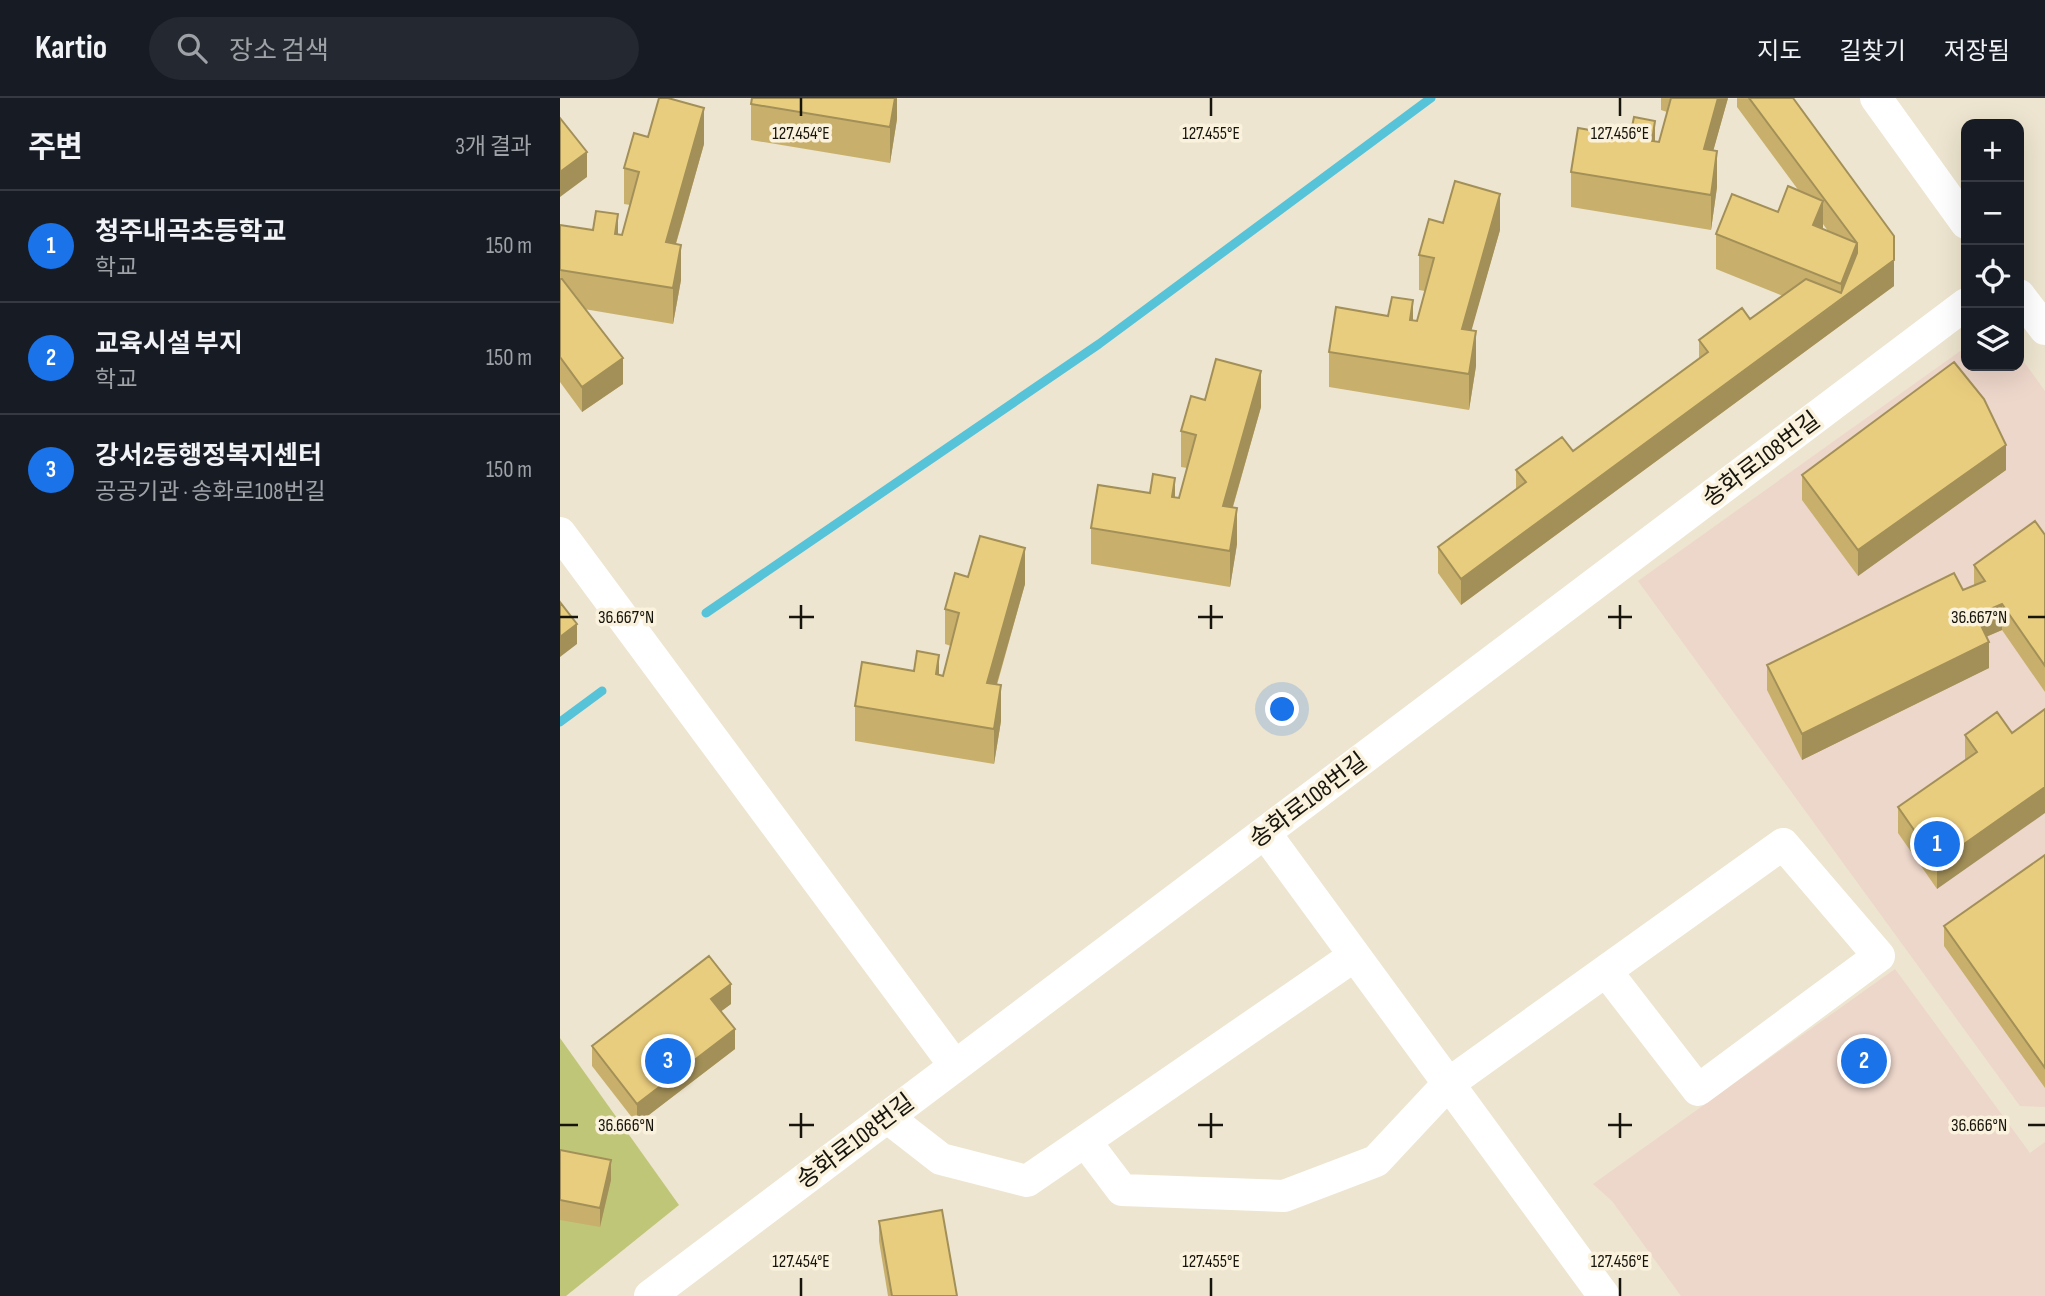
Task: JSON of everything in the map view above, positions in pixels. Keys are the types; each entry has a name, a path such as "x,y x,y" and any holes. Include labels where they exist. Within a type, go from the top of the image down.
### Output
{"street":[{"path":"1876,98 1961,216"},
{"path":"2024,302 2045,329"},
{"name":"송화로108번길","path":"650,1296 1961,308"},
{"path":"560,533 954,1066"},
{"path":"1265,833 1604,1296"},
{"path":"1085,1141 1122,1190 1284,1196 1376,1161 1448,1084 1783,844 1879,956 1698,1090 1606,971"},
{"path":"887,1117 941,1159 1027,1181 1354,956"}],"shaded area":[{"path":"1961,351 1961,371 2024,371 2024,362 2045,391 2045,1107 2020,1106 1638,581"},
{"path":"1895,969 2030,1153 2045,1142 2045,1296 1681,1296 1612,1201 1593,1184"}],"green space":[{"path":"560,1038 679,1205 566,1296 560,1296"}],"building":[{"path":"659,98 704,108 666,242 681,245 673,288 560,270 560,225 593,230 596,211 618,214 615,234 622,235 639,172 624,168 634,133 648,137"},
{"path":"752,98 895,98 890,127 751,104"},
{"path":"1671,98 1718,98 1704,149 1717,151 1711,195 1571,172 1578,128 1630,137 1634,117 1655,121 1652,141 1659,142"},
{"path":"1749,98 1793,98 1894,236 1894,260 1461,579 1438,547 1526,482 1516,470 1562,437 1573,451 1708,352 1699,340 1742,308 1750,319 1806,279 1841,293 1857,253 1857,243"},
{"path":"560,118 587,152 560,172"},
{"path":"1455,181 1500,194 1462,329 1476,331 1469,374 1329,352 1336,307 1388,316 1392,297 1413,300 1410,320 1417,321 1434,258 1419,255 1429,219 1443,223"},
{"path":"1788,186 1823,201 1813,225 1857,243 1841,284 1716,234 1732,194 1778,212"},
{"path":"560,279 623,358 582,387 560,357"},
{"path":"1216,359 1261,371 1223,506 1237,508 1230,551 1091,528 1098,485 1150,493 1153,474 1175,478 1172,497 1179,498 1196,435 1181,431 1191,396 1205,400"},
{"path":"1954,362 1984,399 2006,445 1858,550 1802,475"},
{"path":"2035,521 2045,535 2045,666 2002,604 1976,615 1989,642 1802,734 1767,665 1954,573 1963,590 1985,581 1974,565"},
{"path":"980,536 1025,548 987,683 1001,685 994,729 855,706 862,662 914,671 917,651 939,655 936,674 943,676 959,613 945,609 955,573 968,577"},
{"path":"560,602 577,624 560,637"},
{"path":"2045,709 2045,787 1937,863 1898,807 1977,752 1965,735 1997,712 2012,733"},
{"path":"2045,855 2045,1068 1944,926"},
{"path":"709,956 731,984 711,999 735,1029 637,1104 592,1046"},
{"path":"560,1150 611,1160 600,1208 560,1200"},
{"path":"942,1210 957,1296 892,1296 879,1221"}],"waterway":[{"path":"706,613 1099,344 1431,98"},
{"path":"560,722 602,691"}],"place":[{"name":"청주내곡초등학교","path":"1937,844"},
{"name":"강서2동행정복지센터","path":"668,1061"},
{"name":"교육시설 부지","path":"1864,1061"}]}
